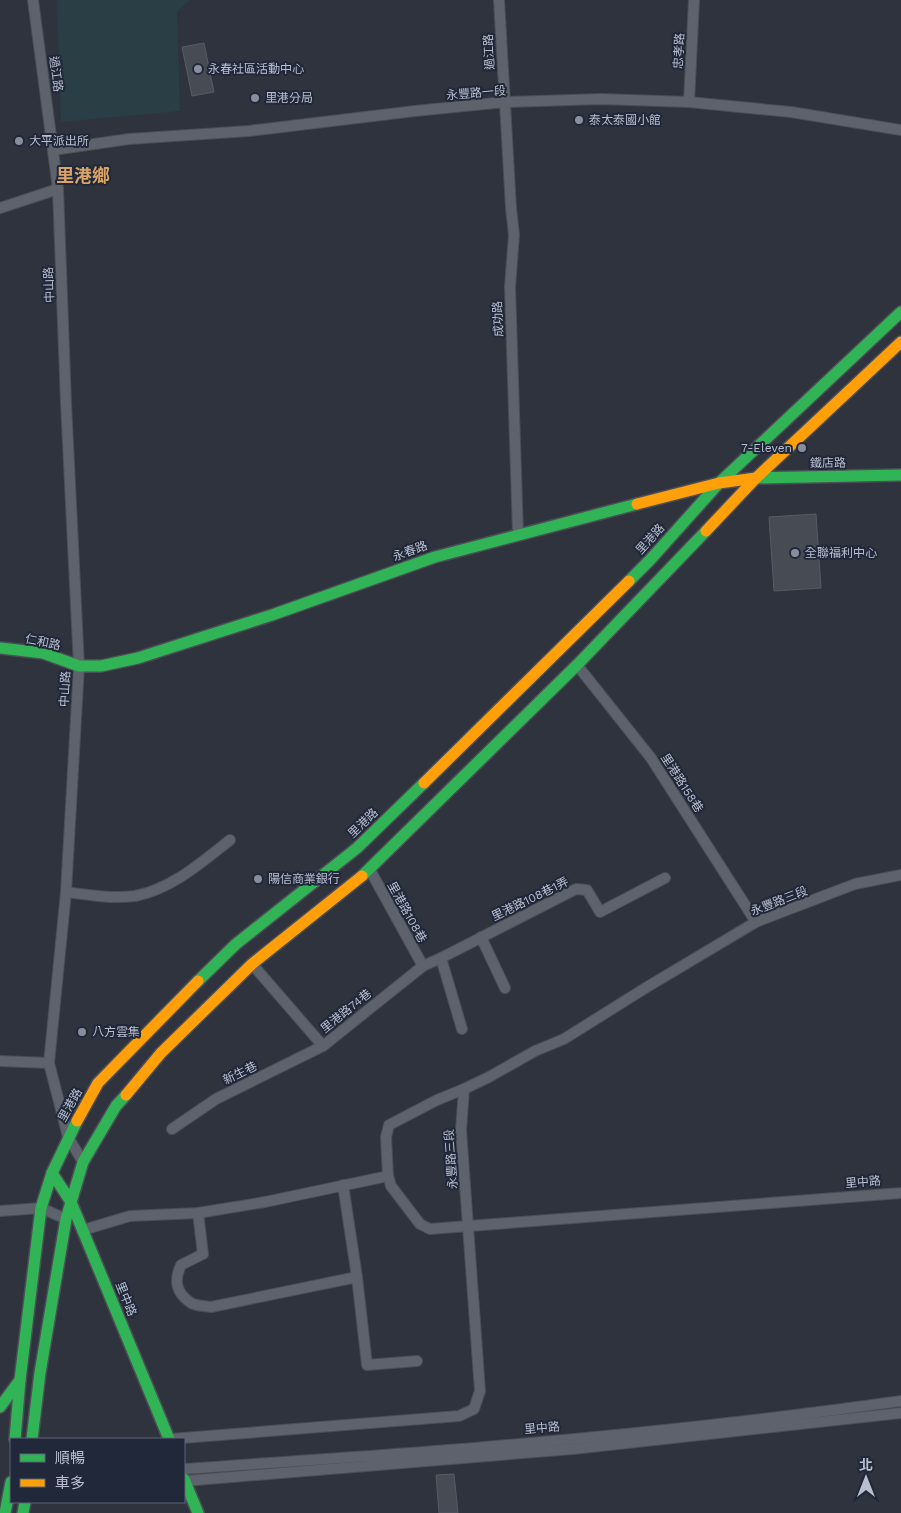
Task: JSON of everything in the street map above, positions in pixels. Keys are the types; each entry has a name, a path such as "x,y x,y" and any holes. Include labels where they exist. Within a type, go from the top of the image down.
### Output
{"main road":[{"name":"里港路","path":"15,1438 20,1380 41,1208 52,1173 68,1137 98,1083 236,944 357,848 630,580 719,483 901,312"},
{"path":"32,1438 40,1373 66,1219 83,1162 116,1106 161,1053 252,964 370,870 577,665 756,478 901,342"},
{"name":"鐵店路","path":"756,478 901,475"},
{"name":"永春路","path":"79,666 101,666 138,658 272,616 435,557 719,483 756,478"},
{"name":"仁和路","path":"0,648 43,653 79,666"},
{"name":"里中路","path":"52,1173 72,1202 170,1438"},
{"path":"0,1407 20,1380"},
{"name":"里中路","path":"185,1482 198,1513"},
{"path":"5,1513 6,1496 10,1484"}],"street":[{"name":"過江路","path":"33,0 53,150"},
{"name":"過江路","path":"499,0 504,102"},
{"name":"忠孝路","path":"688,102 694,0"},
{"name":"永豐路一段","path":"53,150 129,139 249,131 504,102 601,99 688,102 791,112 901,130"},
{"name":"成功路","path":"504,102 514,235 510,287 518,534"},
{"name":"中山路","path":"53,150 58,189 79,666 66,892 49,1063 68,1137 83,1162"},
{"path":"0,208 58,189"},
{"name":"里港路158巷","path":"577,665 651,758 756,922"},
{"path":"66,892 106,897 135,896 162,887 185,875 230,840"},
{"name":"里港路108巷","path":"370,870 423,966"},
{"name":"永豐路三段","path":"183,1438 459,1416 474,1409 480,1391 461,1130 464,1089 535,1051 564,1039 756,922 855,884 901,875"},
{"name":"里港路108巷1弄","path":"423,966 576,889 587,890 600,912 665,878"},
{"path":"481,937 505,988"},
{"path":"441,958 462,1029"},
{"name":"里港路74巷","path":"252,964 323,1046 423,966"},
{"name":"新生巷","path":"172,1129 216,1099 323,1046"},
{"path":"0,1062 49,1063"},
{"path":"83,1230 130,1216 198,1213 265,1202 388,1176 386,1138 390,1125 437,1100 464,1089"},
{"name":"里中路","path":"388,1176 391,1186 420,1224 430,1229 901,1193"},
{"path":"343,1185 357,1276 367,1365 417,1360"},
{"path":"0,1211 41,1208 66,1219"},
{"path":"198,1213 203,1254 181,1265 175,1278 178,1290 192,1303 211,1307 357,1276"},
{"name":"里中路","path":"185,1469 572,1439 795,1416 901,1401"},
{"name":"里中路","path":"185,1480 573,1449 901,1413"}],"shaded area":[{"path":"57,0 190,0 177,12 180,111 61,122"}],"building":[{"name":"永春社區活動中心","path":"204,43 214,92 192,96 182,47"},
{"name":"全聯福利中心","path":"816,514 821,588 774,591 769,517"},
{"path":"454,1474 458,1513 439,1513 436,1475"}],"traffic: fast":[{"path":"629,581 719,483 901,312"},
{"path":"756,478 901,475"},
{"path":"0,648 43,653 79,666 101,666 138,658 272,615 435,557 637,504"},
{"path":"362,876 577,665 706,531"},
{"path":"198,981 236,944 357,848 424,783"},
{"path":"32,1438 40,1373 66,1219 83,1162 116,1106 126,1095"},
{"path":"15,1438 20,1380 41,1208 52,1173 77,1121"},
{"path":"52,1173 71,1202 169,1438"},
{"path":"0,1407 20,1380"},
{"path":"185,1481 198,1513"},
{"path":"5,1513 10,1487"},
{"path":"23,1513 25,1503"}],"traffic: slow":[{"path":"706,531 756,478 901,342"},
{"path":"637,504 719,483 756,478"},
{"path":"424,783 629,581"},
{"path":"126,1095 161,1053 252,964 362,876"},
{"path":"77,1121 98,1083 198,981"}],"place":[{"name":"永春社區活動中心","path":"198,69"},
{"name":"里港分局","path":"255,98"},
{"name":"泰太泰國小館","path":"579,120"},
{"name":"大平派出所","path":"19,141"},
{"name":"7-Eleven","path":"802,448"},
{"name":"全聯福利中心","path":"795,553"},
{"name":"陽信商業銀行","path":"258,879"},
{"name":"八方雲集","path":"82,1032"}],"district":[{"name":"里港鄉","path":"83,176"}]}
